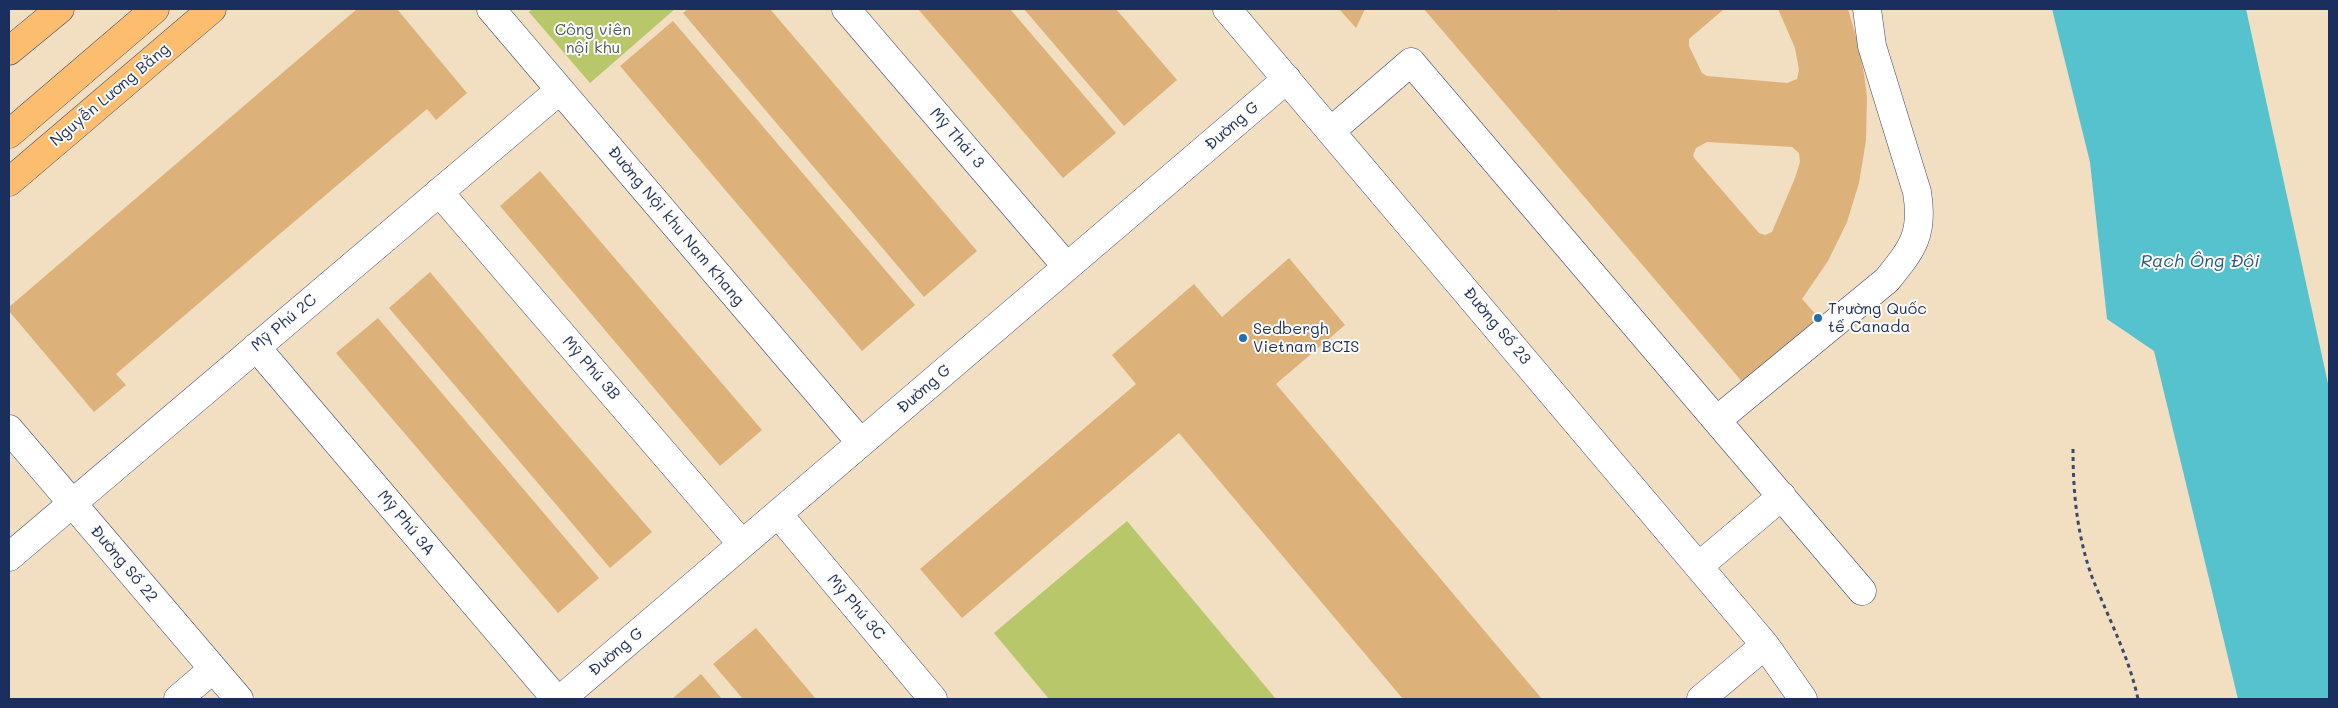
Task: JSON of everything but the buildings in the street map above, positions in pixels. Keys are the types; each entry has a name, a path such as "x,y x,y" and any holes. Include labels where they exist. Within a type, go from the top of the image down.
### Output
{"main road":[{"path":"9,52 60,9"},
{"path":"9,134 155,9"},
{"name":"Nguyễn Lương Bằng","path":"9,182 212,9"}],"street":[{"name":"Mỹ Thái 3","path":"846,9 1067,267"},
{"name":"Đường Số 23","path":"1227,9 1766,645 1803,699"},
{"path":"1717,420 1887,280 1907,256 1914,242 1919,226 1920,208 1917,192 1872,46 1867,9"},
{"name":"Đường Nội khu Nam Khang","path":"503,13 560,90 861,443"},
{"path":"1331,131 1411,62 1862,591"},
{"name":"Đường G","path":"561,699 1287,79"},
{"name":"Mỹ Phú 2C","path":"9,557 560,90"},
{"name":"Mỹ Phú 3B","path":"439,192 742,544"},
{"name":"Mỹ Phú 3A","path":"256,347 556,699"},
{"name":"Đường Số 22","path":"9,429 239,699"},
{"path":"1699,566 1782,496"},
{"name":"Mỹ Phú 3C","path":"778,514 933,699"},
{"path":"1701,699 1766,645"},
{"path":"178,699 213,669"}],"path":[{"path":"2073,449 2074,503 2081,540 2138,699"}],"green space":[{"name":"Công viên nội khu","path":"532,9 675,9 590,83 529,12"},
{"path":"1127,521 1276,699 1049,699 994,633"}],"water":[{"name":"Rạch Ông Đội","path":"2052,9 2246,9 2329,388 2329,699 2238,699 2154,351 2107,319 2090,162"}],"place":[{"name":"Trường Quốc tế Canada","path":"1818,318"},
{"name":"Sedbergh Vietnam BCIS","path":"1243,338"}]}
